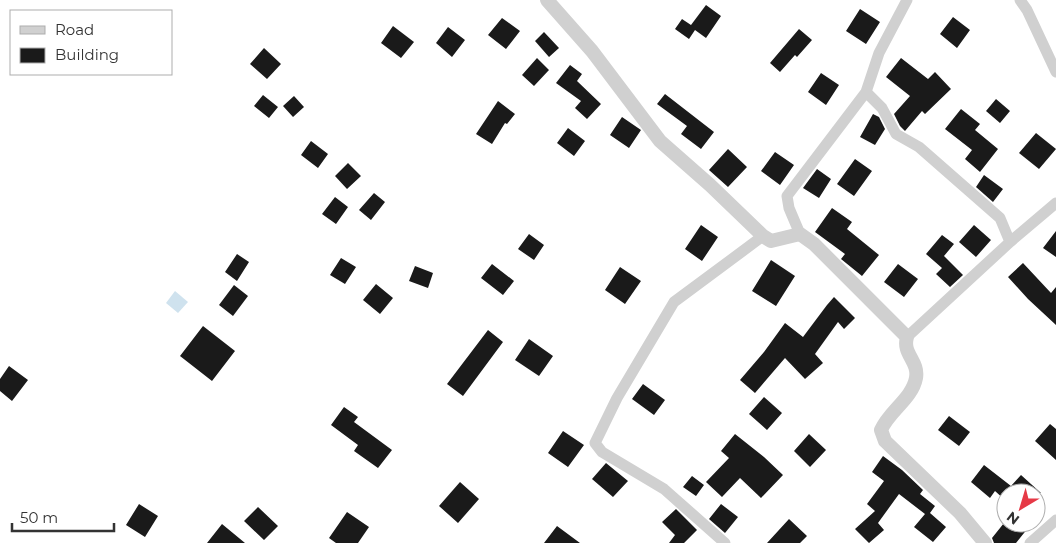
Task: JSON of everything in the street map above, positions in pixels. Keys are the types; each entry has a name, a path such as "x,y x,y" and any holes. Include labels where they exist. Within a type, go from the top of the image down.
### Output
{"street":[{"path":"547,0 592,51 660,142 710,185 763,236 771,241 800,234"},
{"path":"907,0 879,53 866,92 787,196 789,208 800,234 814,244 907,336"},
{"path":"1020,0 1027,10 1056,72"},
{"path":"866,92 882,108 896,134 918,146 1000,218 1010,242"},
{"path":"985,543 960,513 885,441 881,430 884,422 912,389 916,376 915,364 907,353 905,343 907,336 1010,242 1056,203"},
{"path":"726,543 664,488 602,452 595,443 617,398 674,302 763,236"},
{"path":"1030,543 1056,520"}],"water":[{"path":"175,291 188,302 178,313 166,303"}],"building":[{"path":"706,5 721,16 706,38 695,30 689,39 675,29 682,19 691,25"},
{"path":"860,9 880,22 866,44 846,31"},
{"path":"953,17 970,30 957,48 940,34"},
{"path":"502,18 520,31 506,49 488,35"},
{"path":"393,26 414,42 401,58 381,43"},
{"path":"448,27 465,40 452,57 436,43"},
{"path":"799,29 812,40 780,72 770,63"},
{"path":"544,32 559,48 549,57 535,41"},
{"path":"264,48 281,64 267,79 250,64"},
{"path":"537,58 549,70 534,86 522,75"},
{"path":"901,58 928,79 935,72 951,89 925,114 922,111 905,131 894,114 910,96 886,77"},
{"path":"570,65 582,74 577,81 601,104 587,119 575,108 581,101 556,83"},
{"path":"821,73 839,85 826,105 808,92"},
{"path":"665,94 714,132 701,149 681,134 687,126 657,104"},
{"path":"263,95 278,107 269,118 254,106"},
{"path":"294,96 304,107 293,117 283,106"},
{"path":"996,99 1010,111 1000,123 986,111"},
{"path":"498,101 515,114 507,124 505,123 492,144 476,134"},
{"path":"961,109 980,124 975,130 998,149 980,172 965,159 972,150 945,129"},
{"path":"873,114 879,117 885,129 875,145 860,137"},
{"path":"622,117 641,130 629,148 610,135"},
{"path":"568,128 585,141 574,156 557,143"},
{"path":"1036,133 1056,149 1039,169 1019,153"},
{"path":"311,141 328,154 318,168 301,155"},
{"path":"728,149 747,167 728,187 709,170"},
{"path":"775,152 794,165 780,185 761,171"},
{"path":"855,159 872,171 854,196 837,184"},
{"path":"348,163 361,176 347,189 335,176"},
{"path":"817,169 831,179 819,198 803,188"},
{"path":"984,175 1003,189 993,202 976,187"},
{"path":"374,193 385,202 371,220 359,210"},
{"path":"335,197 348,207 336,224 322,214"},
{"path":"832,208 852,222 847,229 879,255 862,276 841,259 845,254 815,232"},
{"path":"701,225 718,237 702,261 685,249"},
{"path":"974,225 991,240 976,257 959,242"},
{"path":"1056,231 1056,257 1043,248"},
{"path":"529,234 544,245 534,260 518,249"},
{"path":"942,235 954,244 944,256 963,275 950,287 936,274 942,268 926,254"},
{"path":"237,254 249,262 237,281 225,272"},
{"path":"341,258 356,267 345,284 330,275"},
{"path":"771,260 795,276 776,306 752,291"},
{"path":"1023,263 1051,293 1056,287 1056,325 1008,277"},
{"path":"492,264 514,281 503,295 481,278"},
{"path":"898,264 918,279 904,297 884,282"},
{"path":"415,266 433,273 428,288 409,281"},
{"path":"620,267 641,281 625,304 605,290"},
{"path":"376,284 393,298 380,314 363,300"},
{"path":"234,285 248,296 233,316 219,305"},
{"path":"834,297 855,318 844,329 838,322 815,354 823,363 805,379 785,358 755,393 740,380 785,323 803,337"},
{"path":"203,326 235,351 212,381 180,356"},
{"path":"488,330 503,342 463,396 447,384"},
{"path":"529,339 553,356 539,376 515,360"},
{"path":"9,366 28,380 12,401 0,391 0,379"},
{"path":"643,384 665,400 654,415 632,399"},
{"path":"764,397 782,413 767,430 749,414"},
{"path":"344,407 358,417 354,422 392,450 378,468 354,451 358,445 331,425"},
{"path":"949,416 970,432 959,446 938,430"},
{"path":"1050,424 1056,429 1056,460 1035,441"},
{"path":"563,431 584,445 568,467 548,453"},
{"path":"735,434 783,475 761,498 740,478 722,497 706,482 729,458 721,451"},
{"path":"809,434 826,450 810,467 794,451"},
{"path":"883,456 902,470 923,490 920,494 935,506 930,513 946,527 933,542 914,527 925,514 899,494 878,523 884,530 869,543 855,529 875,511 867,504 884,481 872,472"},
{"path":"606,463 628,481 613,497 592,479"},
{"path":"984,465 1007,483 996,483 996,492 990,498 971,482"},
{"path":"1021,475 1030,483 1014,483"},
{"path":"692,476 704,485 696,496 683,487"},
{"path":"460,482 479,499 458,523 439,506"},
{"path":"139,504 158,516 145,537 126,525"},
{"path":"721,504 738,517 725,533 709,519"},
{"path":"258,507 278,526 264,540 244,521"},
{"path":"676,509 697,530 684,543 669,543 675,535 662,522"},
{"path":"347,512 369,527 358,543 336,543 329,538"},
{"path":"789,519 807,536 800,543 767,543"},
{"path":"222,524 245,543 207,543"},
{"path":"557,526 580,543 544,543"},
{"path":"996,533 1024,533 1016,543 994,543 992,538"}]}
